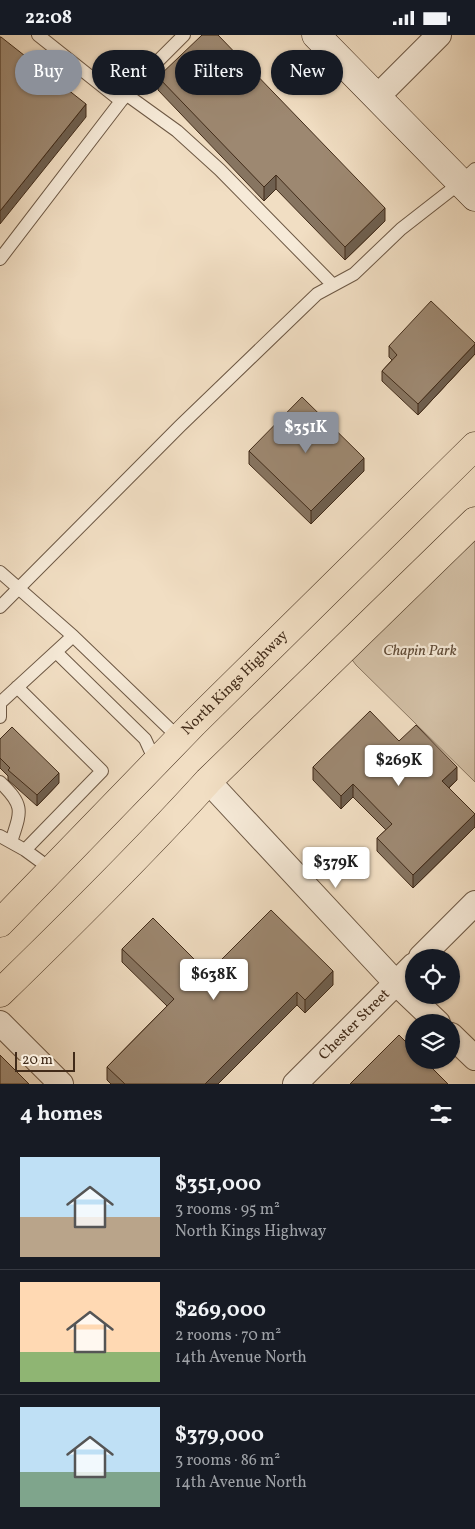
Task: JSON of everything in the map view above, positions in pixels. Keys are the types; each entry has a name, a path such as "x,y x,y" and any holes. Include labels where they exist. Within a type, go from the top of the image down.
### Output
{"main road":[{"name":"North Kings Highway","path":"1,921 179,738 475,446"},
{"path":"0,993 90,905 175,818 208,781 475,521"}],"street":[{"path":"316,35 377,97 470,183"},
{"path":"377,97 439,35"},
{"path":"208,781 396,983 429,1014"},
{"path":"429,949 475,903"},
{"name":"Chester Street","path":"294,1084 405,974"},
{"path":"0,1023 61,1084"},
{"path":"460,1044 475,1058"}],"lane":[{"path":"38,35 124,98 177,131 220,170 333,285"},
{"path":"0,259 124,98 184,35"},
{"path":"0,607 242,365 317,294 354,274 401,229 470,183"},
{"path":"0,573 73,636 179,738"},
{"path":"0,717 0,703 73,636"},
{"path":"56,652 145,739 156,763"},
{"path":"17,687 102,771 25,850"},
{"path":"0,782 14,795 19,809 19,817 6,839 51,869"}],"green space":[{"name":"Chapin Park","path":"475,521 475,782 356,665 344,649"}],"building":[{"path":"202,35 218,35 232,50 186,50"},
{"path":"1,37 17,50 15,50 15,95 75,95 86,104 0,211"},
{"path":"175,61 175,95 165,84 165,70"},
{"path":"261,80 271,90 271,95 276,95 385,208 345,247 276,175 264,187 175,95 261,95"},
{"path":"431,301 475,344 418,404 382,371 397,355 389,346"},
{"path":"302,397 364,458 311,511 249,451"},
{"path":"370,711 399,741 416,725 457,767 442,781 475,814 413,875 377,838 392,824 353,784 341,796 313,767"},
{"path":"12,727 59,773 37,795 8,770 10,768 0,758 0,739"},
{"path":"271,910 333,971 305,1000 297,992 205,1084 125,1084 107,1067 174,999 122,949 153,918 208,973"},
{"path":"399,1035 405,1041 405,1069 433,1069 448,1084 350,1084"},
{"path":"0,1055 29,1084 0,1084"}]}
